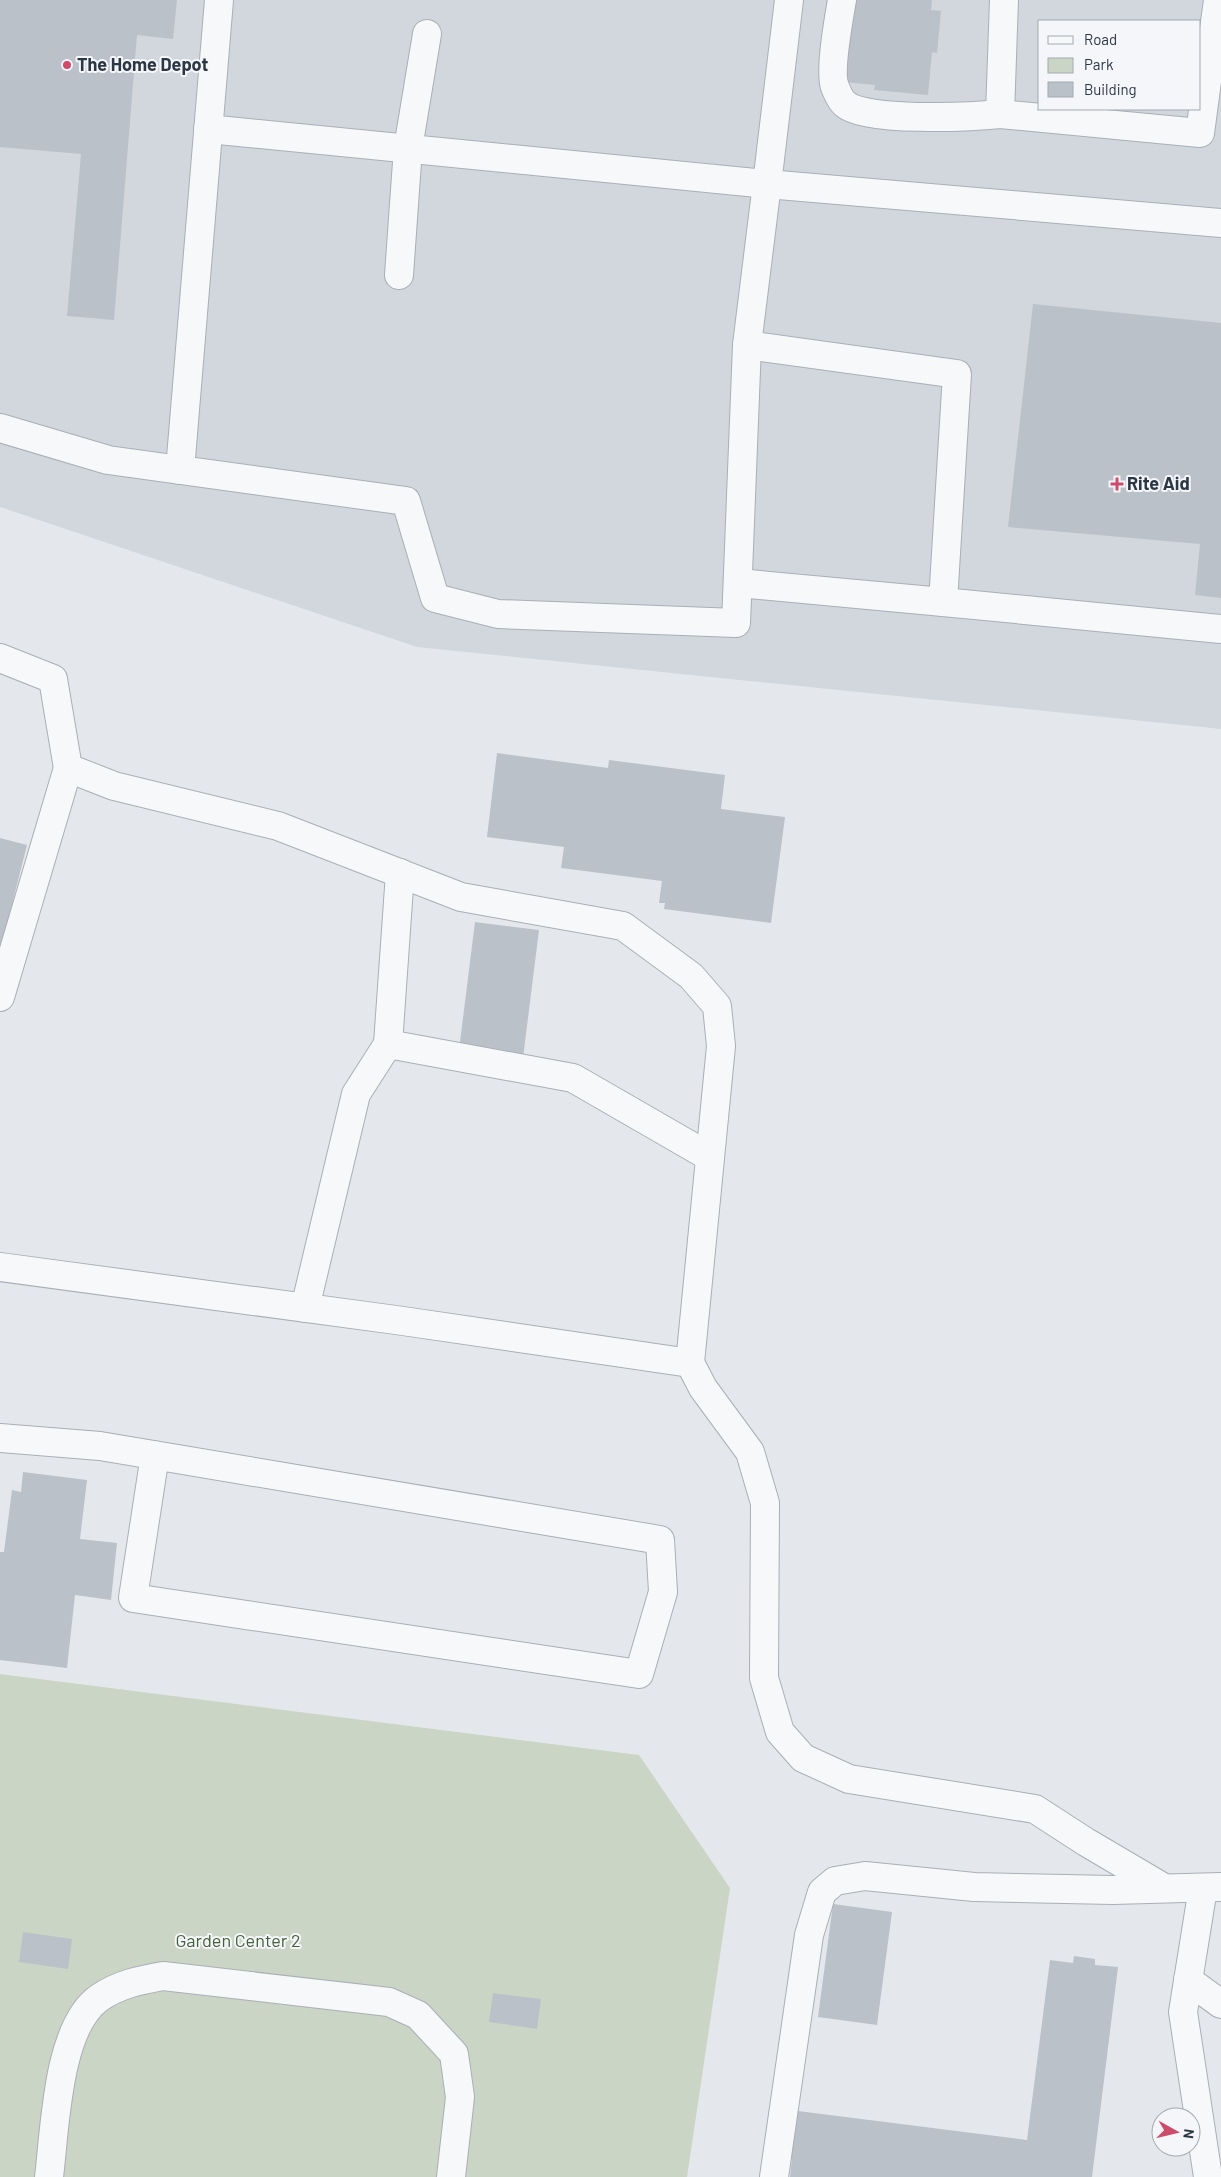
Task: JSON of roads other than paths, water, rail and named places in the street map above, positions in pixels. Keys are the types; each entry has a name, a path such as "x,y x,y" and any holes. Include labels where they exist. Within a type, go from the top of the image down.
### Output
{"lane":[{"path":"180,470 219,0"},
{"path":"0,428 108,460 406,501 434,598 498,614 736,622 747,345 789,0"},
{"path":"842,0 836,32 834,86 845,104 863,112 953,118 1000,114 1200,133 1218,0"},
{"path":"1000,114 1004,0"},
{"path":"399,275 408,148 427,34"},
{"path":"208,129 767,184 1221,222"},
{"path":"747,345 957,374 942,602"},
{"path":"738,583 1221,629"},
{"path":"0,658 53,680 68,768 0,997"},
{"path":"68,768 114,786 278,826 461,897 623,926 691,976 717,1006 721,1046 690,1363 702,1388 750,1452 765,1503 764,1678 780,1732 803,1758 849,1779 1035,1809 1086,1842 1164,1888"},
{"path":"305,1308 356,1094 388,1044 400,873"},
{"path":"388,1044 573,1078 710,1156"},
{"path":"0,1267 690,1363"},
{"path":"0,1438 100,1446 155,1455 660,1540 663,1592 639,1674 133,1598 155,1455"},
{"path":"774,2177 809,1935 822,1892 835,1881 865,1876 974,1887 1113,1890 1212,1887 1188,1980 1182,2012 1208,2177"},
{"path":"49,2177 64,2064 76,2025 98,1999 128,1983 164,1976 389,2002 418,2015 454,2054 460,2096 451,2177"},
{"path":"1188,1980 1221,2004"}],"place":[{"name":"The Home Depot","path":"67,65"},
{"name":"Rite Aid","path":"1117,484"}],"park label":[{"name":"Garden Center 2","path":"238,1941"}]}
